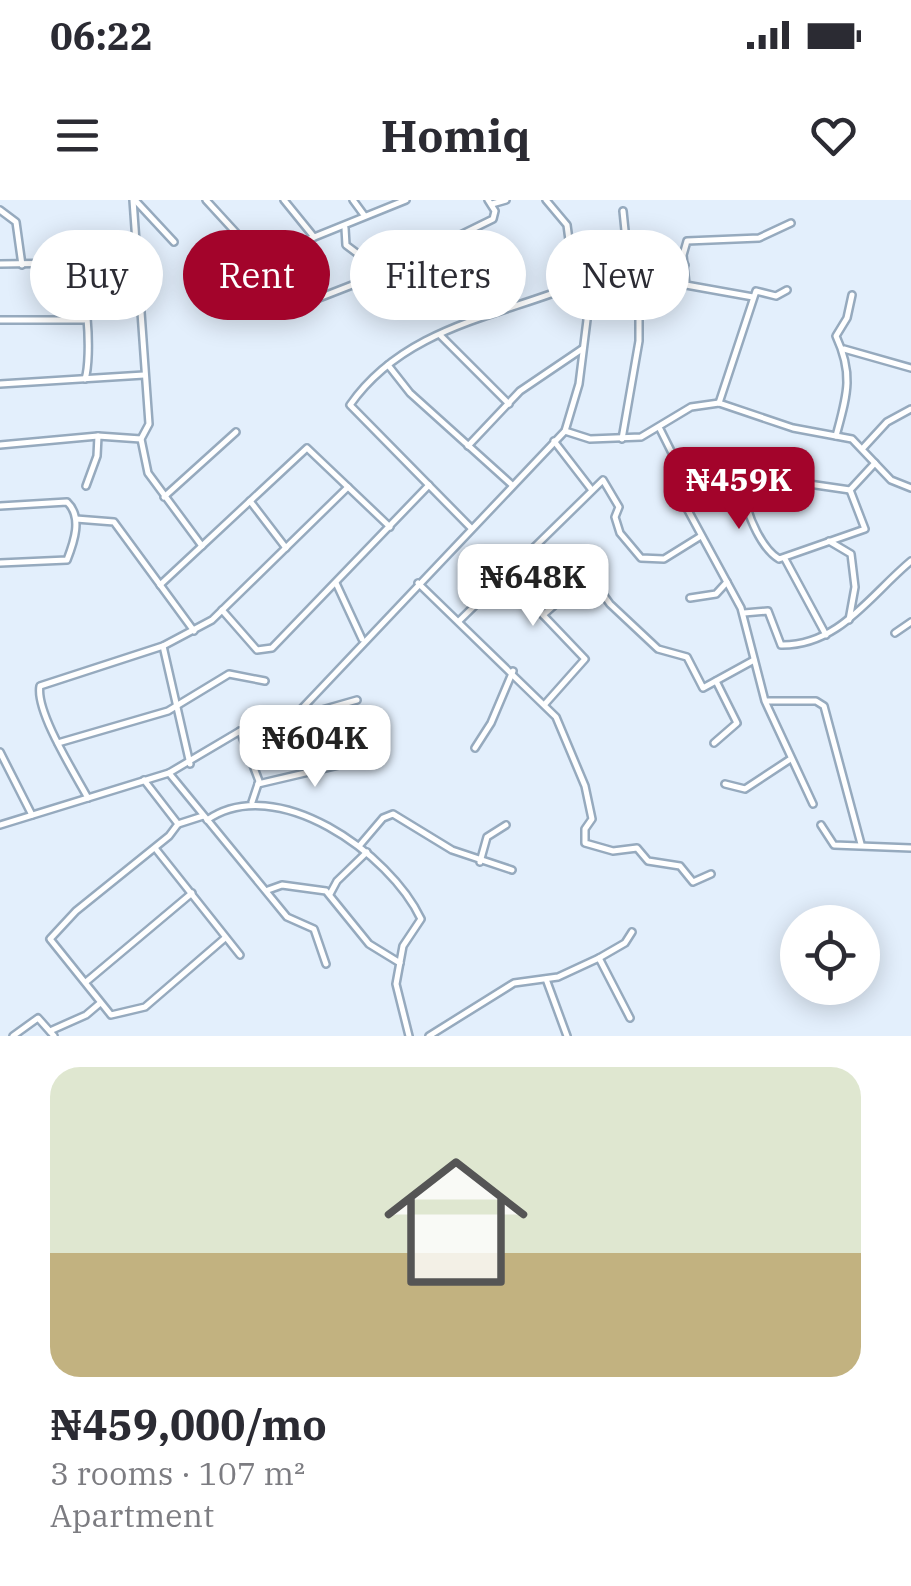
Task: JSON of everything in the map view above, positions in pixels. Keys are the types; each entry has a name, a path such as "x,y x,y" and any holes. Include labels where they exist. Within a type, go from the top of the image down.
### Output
{"street":[{"path":"134,200 174,242"},
{"path":"134,200 149,424 141,439 148,473 202,546"},
{"path":"206,200 233,230"},
{"path":"284,200 309,230"},
{"path":"353,200 364,216"},
{"path":"330,232 406,200"},
{"path":"470,230 493,219 490,202 506,200"},
{"path":"546,200 568,230"},
{"path":"0,210 16,222 22,265"},
{"path":"623,211 626,230"},
{"path":"689,239 759,238 791,223"},
{"path":"345,228 346,244 350,247"},
{"path":"0,264 30,265"},
{"path":"689,286 753,297"},
{"path":"719,403 753,297 758,290 776,296 787,290"},
{"path":"470,527 350,408 368,382 408,349 478,316 546,294"},
{"path":"836,436 850,388 844,349 836,336 847,318 852,295"},
{"path":"0,320 30,320"},
{"path":"84,320 88,377"},
{"path":"292,718 565,431 579,384 587,320"},
{"path":"622,439 639,320"},
{"path":"441,336 509,404"},
{"path":"468,446 529,384 582,349"},
{"path":"844,349 911,368"},
{"path":"388,365 468,446 512,484"},
{"path":"0,384 144,375"},
{"path":"565,431 590,439 622,439 660,429 691,407 719,403 864,447 891,480 911,488"},
{"path":"864,447 909,412"},
{"path":"660,429 676,461 684,503 743,613 765,701 789,760 813,804"},
{"path":"164,497 236,432"},
{"path":"0,445 98,436 141,439"},
{"path":"86,486 97,456 98,436"},
{"path":"554,441 591,489"},
{"path":"160,584 307,448 390,527"},
{"path":"850,490 875,462"},
{"path":"459,622 591,489 606,480 619,507 614,517 620,533 645,560 672,556 702,536"},
{"path":"747,509 782,498 788,485 796,482 850,490"},
{"path":"222,610 257,650 266,651 290,631 314,599 336,583 429,485"},
{"path":"88,798 58,743 39,696 40,686 163,646 194,631 222,610 348,487"},
{"path":"756,490 744,498 747,509 773,556 784,558 865,529 850,490"},
{"path":"250,501 286,548"},
{"path":"0,506 67,502 76,519 67,560 0,563"},
{"path":"76,519 114,522 194,631"},
{"path":"826,540 851,554 855,587 848,620"},
{"path":"784,558 826,636"},
{"path":"743,613 770,612 781,644 809,643 848,620 911,561"},
{"path":"543,615 589,575 610,604 658,649 688,657 702,688 754,660"},
{"path":"501,580 524,594 586,659 545,704"},
{"path":"690,598 711,596 727,582"},
{"path":"336,583 363,640"},
{"path":"418,583 513,671 556,717 588,793 592,819 585,829 585,844 612,851 638,848 648,861 680,866 694,882 711,874"},
{"path":"895,633 911,622"},
{"path":"163,646 190,764"},
{"path":"475,748 492,724 513,671"},
{"path":"58,743 168,711 229,674 265,681"},
{"path":"714,743 737,723 716,681"},
{"path":"0,825 170,773 240,731 358,700"},
{"path":"765,701 816,701 824,706 861,844"},
{"path":"240,731 258,784 252,802"},
{"path":"0,752 32,816"},
{"path":"725,784 748,788 789,760"},
{"path":"258,784 352,762 370,763"},
{"path":"170,773 291,921 316,933 326,964"},
{"path":"144,780 178,824"},
{"path":"224,938 145,1007 111,1015 98,1004 86,982 50,937 178,824 252,802 333,826 367,852 420,916 419,927 404,942 400,963 398,997 409,1036"},
{"path":"360,845 380,820 394,814 480,862 512,870"},
{"path":"480,862 487,837 506,825"},
{"path":"820,826 834,845 911,848"},
{"path":"155,848 240,956"},
{"path":"330,894 337,881 367,852"},
{"path":"268,890 282,884 330,894 369,944 400,963"},
{"path":"86,982 192,893"},
{"path":"429,1036 514,983 558,977 621,946 632,932"},
{"path":"599,958 630,1018"},
{"path":"552,986 558,977"},
{"path":"546,979 552,986 567,1036"},
{"path":"12,1036 38,1018 52,1033 98,1004"}]}
